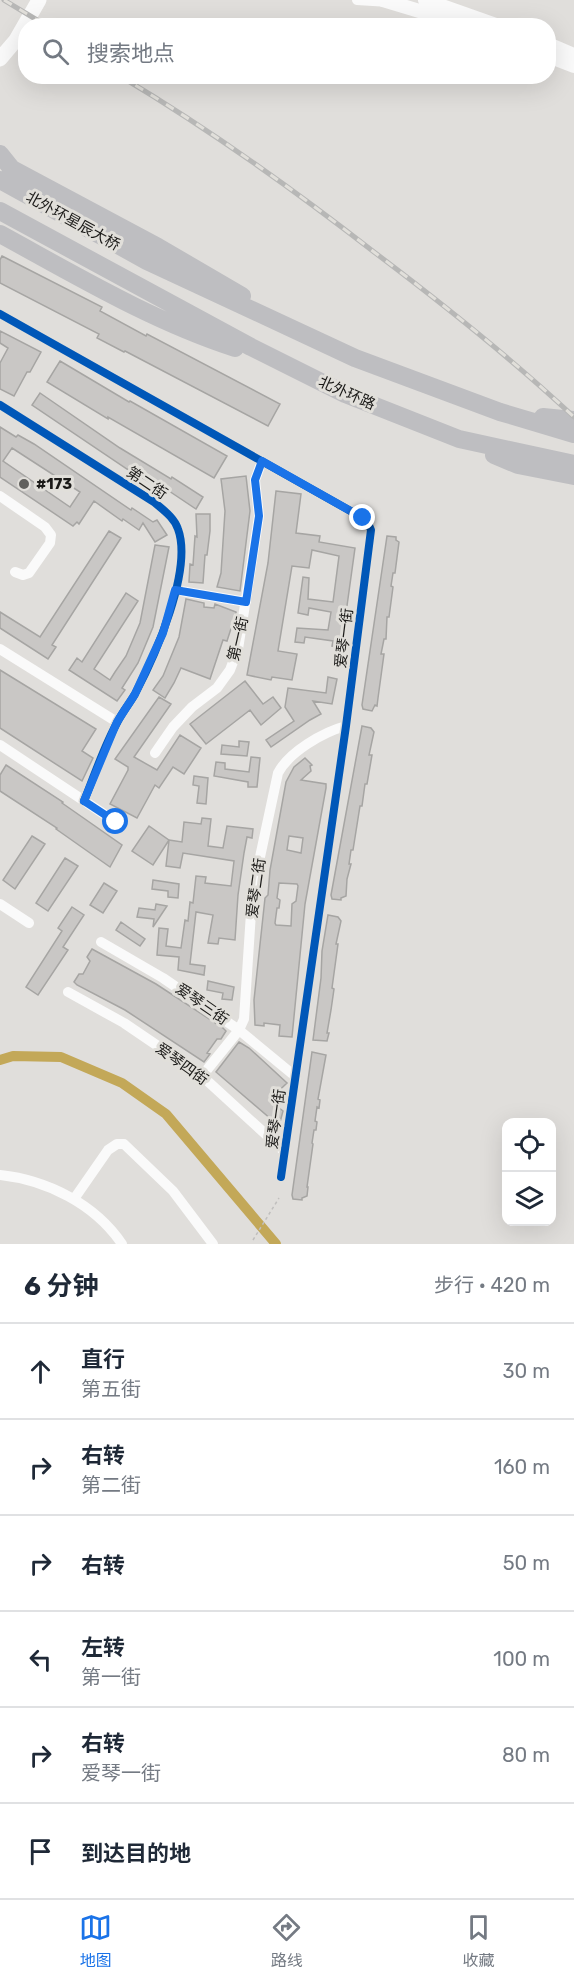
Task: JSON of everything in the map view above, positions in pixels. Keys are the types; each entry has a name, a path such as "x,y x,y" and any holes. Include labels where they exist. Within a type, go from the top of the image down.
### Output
{"highway":[{"path":"0,154 12,169 179,258 230,287 304,335 355,358 501,412 574,434"},
{"name":"北外环星辰大桥","path":"0,180 147,261 304,335"},
{"name":"北外环星辰大桥","path":"0,211 135,284"},
{"path":"0,234 132,306 201,337 286,365"},
{"name":"北外环路","path":"135,284 345,394 459,439 574,464"},
{"path":"501,412 574,420"},
{"path":"459,439 518,465 574,476"}],"main road":[{"path":"29,18 39,0"},
{"path":"0,59 18,37"}],"street":[{"path":"357,0 386,1 442,18"},
{"path":"425,0 476,18"},
{"path":"556,47 574,55"},
{"path":"556,59 574,66"},
{"name":"爱琴一街","path":"0,314 363,518 371,530 346,726 281,1177"},
{"name":"第二街","path":"0,405 154,502 169,514 178,527 182,546 180,572 163,633 135,694 117,722 84,801"},
{"name":"第一街","path":"155,753 173,727 192,707 217,688 230,670 238,649 259,516 255,480 262,461"},
{"path":"0,496 45,527 51,535 51,543 29,573 23,575 15,572"},
{"path":"175,590 246,602"},
{"path":"0,649 117,722"},
{"name":"爱琴二街","path":"202,1076 239,1030 244,1018 251,913 278,773 283,764 296,752 334,729 346,726"},
{"path":"0,745 116,822"},
{"path":"3,910 29,923"},
{"name":"爱琴三街","path":"101,942 163,978 239,1030 296,1077"},
{"name":"爱琴四街","path":"68,992 124,1023 202,1076 285,1152"},
{"path":"74,1199 108,1150 117,1143 124,1144 173,1191 213,1244"},
{"path":"0,1175 24,1177 74,1199 91,1211 122,1244"}],"path":[{"path":"253,1240 279,1198"}],"building":[{"path":"2,256 102,307 100,311 146,336 147,334 280,404 268,426 97,338 99,334 0,283"},
{"path":"0,331 41,352 14,396 0,389 0,363 8,348 0,343"},
{"path":"60,361 227,456 214,478 47,382"},
{"path":"40,393 120,448 203,497 196,509 163,487 162,489 127,469 32,405"},
{"path":"0,427 34,444 131,510 132,508 153,522 157,520 167,535 155,542 143,523 139,530 94,501 79,524 77,522 73,526 0,477","holes":["12,448 80,492 70,507 3,461"]},
{"path":"246,476 250,511 240,591 217,587 221,573 225,511 221,479"},
{"path":"276,491 301,494 296,533 320,536 319,542 355,548 341,647 332,646 333,641 305,637 304,643 295,642 297,628 328,630 331,612 309,608 308,615 298,613 303,577 309,578 308,599 333,602 339,556 312,550 309,568 292,566 278,651 297,654 292,680 272,677 271,680 247,675 268,563"},
{"path":"196,514 210,514 203,583 189,582 195,536 197,537"},
{"path":"109,531 121,538 52,645 56,647 48,659 0,628 0,612 40,637"},
{"path":"387,536 396,537 399,542 391,586 393,587 389,617 387,617 386,639 384,639 381,654 384,654 377,706 375,705 372,711 363,709 362,705"},
{"path":"155,545 169,547 153,627 138,663 122,688 125,690 117,701 69,670 77,658 82,662 126,593 138,601 94,669 110,680 126,656 140,623"},
{"path":"186,599 204,603 204,607 214,608 215,604 236,613 227,641 223,640 210,679 181,668 165,698 153,690 163,676 179,637"},
{"path":"0,670 96,729 82,751 93,758 82,781 0,728"},
{"path":"328,677 337,679 332,704 313,701 321,714 271,747 266,740 294,721 285,707 288,688 326,693"},
{"path":"245,681 263,704 273,697 281,708 261,725 250,710 206,744 190,724"},
{"path":"159,697 171,704 134,757 157,770 180,735 201,748 184,774 173,767 159,788 155,785 137,818 110,804 128,770 128,767 115,759"},
{"path":"362,726 371,728 374,732 369,755 372,755 367,784 365,784 362,806 360,806 353,850 351,850 346,896 341,900 332,899 331,895"},
{"path":"239,741 249,742 247,756 221,754 222,745 239,747"},
{"path":"251,757 260,758 257,787 248,787 248,782 214,776 216,762 225,763 225,769 249,772"},
{"path":"305,758 312,765 310,766 311,771 301,780 326,784 326,788 305,904 292,1037 279,1036 280,1025 264,1023 264,1026 255,1025 254,1000 265,898 268,895 270,870 286,782 294,767","holes":["289,836 303,838 301,853 287,850","279,883 297,884 298,886 296,901 292,904 291,926 275,923 280,900 277,898"]},
{"path":"6,765 63,802 122,845 110,867 57,828 0,791 0,775"},
{"path":"194,776 208,778 206,804 197,803 199,786 193,785"},
{"path":"202,818 211,819 208,846 223,848 227,826 253,829 252,838 247,837 244,853 235,940 219,938 218,944 208,943 213,915 196,912 190,964 205,966 204,975 178,970 179,957 157,955 159,928 168,929 166,946 181,948 185,920 188,921 190,902 193,903 196,876 206,877 205,883 231,886 234,861 183,853 180,868 166,866 169,840 182,842 184,822 201,824"},
{"path":"149,826 169,840 153,865 132,851"},
{"path":"32,836 45,844 15,889 3,880"},
{"path":"65,858 78,866 48,911 36,903"},
{"path":"153,880 179,884 178,898 168,897 168,891 152,889"},
{"path":"104,883 117,891 103,913 90,905"},
{"path":"156,904 167,906 153,927 154,919 137,917 139,908 155,910"},
{"path":"72,907 84,915 63,947 68,950 38,995 26,987 62,931 58,928"},
{"path":"328,915 338,917 341,921 336,944 338,944 332,988 334,989 327,1041 313,1040"},
{"path":"121,922 145,939 140,946 116,930"},
{"path":"92,949 156,984 226,1031 207,1053 210,1054 204,1062 125,1010 74,982 79,974 83,974 90,961 87,957"},
{"path":"208,981 234,987 232,1000 222,999 223,993 207,990"},
{"path":"239,1042 249,1048 287,1083 269,1100 283,1111 279,1126 216,1072"},
{"path":"312,1052 326,1055 318,1099 320,1100 319,1108 317,1107 315,1121 317,1122 316,1130 314,1130 312,1143 307,1196 302,1200 293,1199 292,1195"}],"waterway":[{"path":"0,1060 13,1056 61,1057 122,1083 166,1114 276,1244"}],"railway":[{"path":"4,0 34,18"},
{"path":"133,84 218,138 282,183 426,291 574,417"}],"cycle path":[{"path":"0,314 363,518 371,530 346,726 281,1177"},
{"path":"0,405 154,502 171,517 178,529 181,546 180,567 170,613 143,678 108,740 84,801"}],"place":[{"name":"#173","path":"24,484"}],"route":[{"path":"116,822 84,801 117,722 135,694 163,633 175,590 246,602 259,516 255,480 262,461 363,518"}]}
